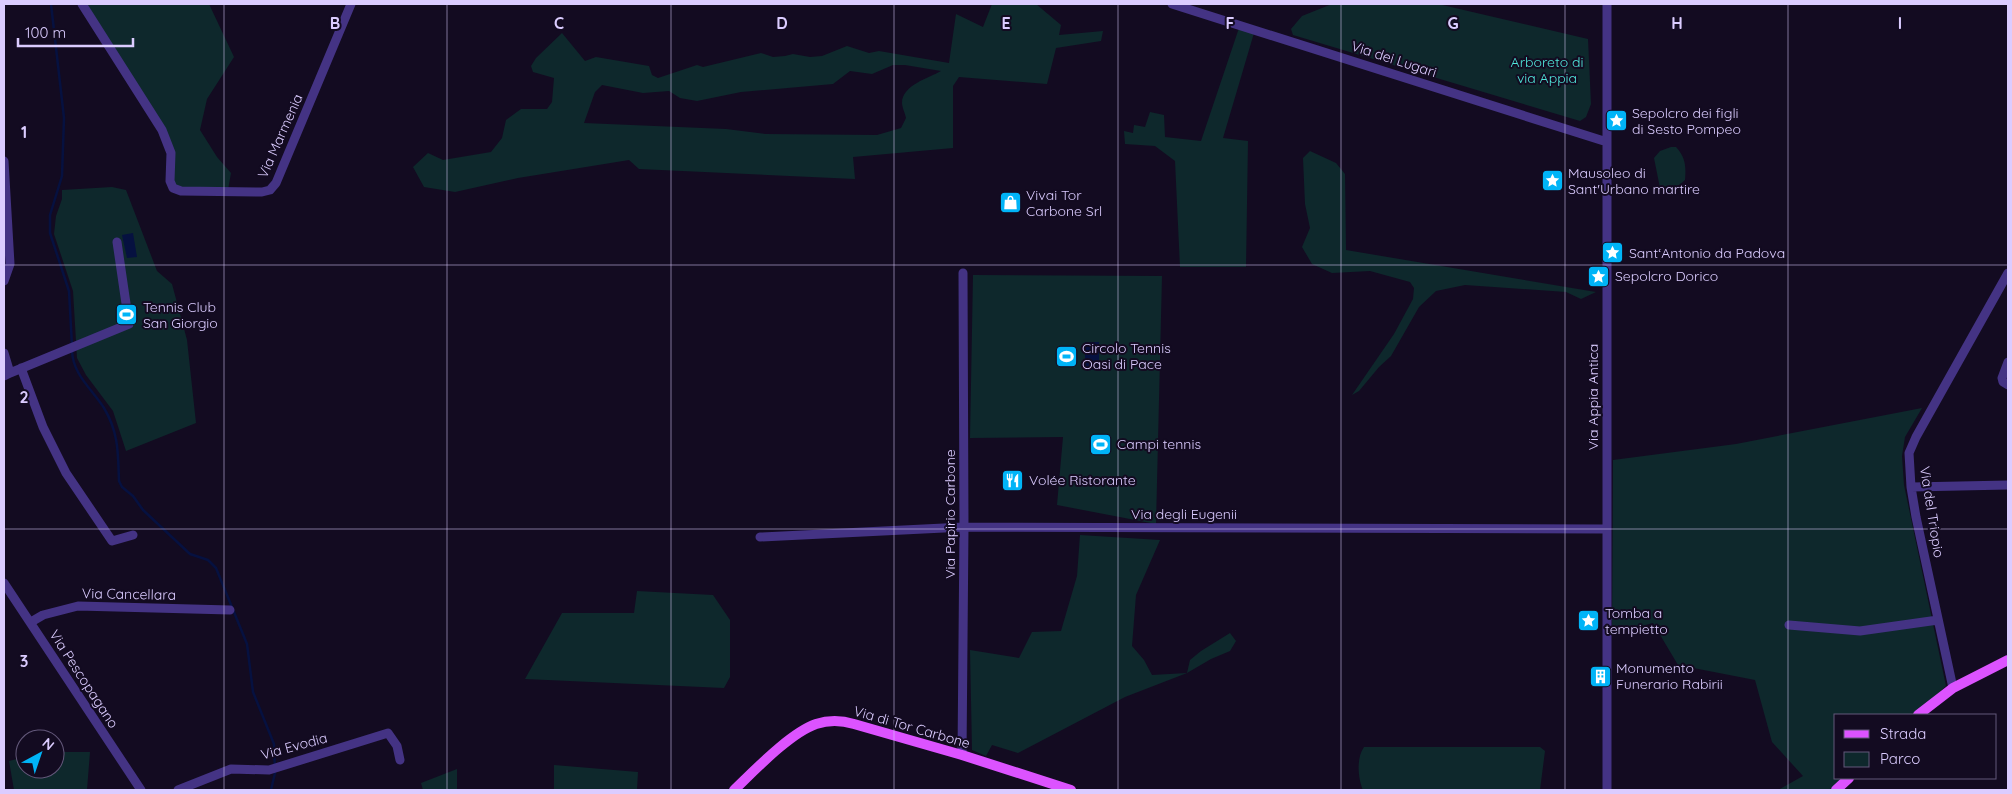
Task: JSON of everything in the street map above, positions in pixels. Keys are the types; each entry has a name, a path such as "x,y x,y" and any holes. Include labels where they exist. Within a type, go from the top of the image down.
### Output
{"main road":[{"path":"1919,714 1953,688 2008,660"},
{"name":"Via di Tor Carbone","path":"734,790 796,736 811,726 825,722 849,722 962,755 1071,790"},
{"path":"1836,790 1848,779"}],"street":[{"name":"Via Marmenia","path":"82,4 162,130 170,150 170,181 175,189 262,192 272,188 351,4"},
{"name":"Via dei Lugari","path":"1172,4 1607,142"},
{"name":"Via Appia Antica","path":"1607,4 1607,790"},
{"path":"4,161 10,264 4,282"},
{"path":"4,353 7,375 67,348 129,324 117,242"},
{"name":"Via Papirio Carbone","path":"962,755 964,273"},
{"name":"Via del Triopio","path":"1953,688 1916,517 1911,487 1909,454 1916,436 2008,273"},
{"path":"2008,362 2002,378 2003,382 2008,385"},
{"path":"22,368 43,427 66,473 112,541 133,535"},
{"path":"1911,487 2008,485"},
{"name":"Via degli Eugenii","path":"760,537 964,527 1607,529"},
{"name":"Via Pescopagano","path":"4,582 140,790"},
{"name":"Via Cancellara","path":"30,622 43,615 78,606 230,610"},
{"path":"1789,625 1860,631 1938,620"},
{"name":"Via Evodia","path":"178,790 231,769 269,770 388,733 397,746 400,760"}],"green space":[{"path":"84,4 209,4 234,57 207,99 200,130 217,157 231,173 228,190 175,189 171,153"},
{"path":"992,4 1036,4 1061,25 1059,35 1103,31 1101,41 1056,48 1047,84 959,77 953,86 953,148 853,157 855,179 639,169 629,160 518,178 455,192 424,187 413,167 428,153 443,160 491,152 502,138 506,120 521,109 547,109 552,102 554,78 533,72 531,66 536,58 562,33 585,61 596,57 649,66 652,75 658,78 697,65 703,67 761,53 773,57 793,54 810,57 822,56 847,46 869,53 879,51 949,63 956,14 983,27","holes":["893,65 941,71 906,91 902,103 906,118 901,128 877,135 765,134 726,129 584,123 595,92 602,85 643,93 669,91 680,98 697,101 741,92 833,84 850,71 872,74"]},
{"name":"Arboreto di via Appia","path":"1332,4 1438,4 1588,39 1591,104 1586,117 1580,121 1293,35 1291,29 1302,16"},
{"path":"1239,28 1254,33 1223,138 1248,141 1246,267 1180,267 1175,161 1155,146 1125,144 1124,131 1133,133 1134,125 1145,127 1150,112 1164,115 1165,137 1201,141"},
{"path":"1676,147 1684,159 1685,180 1675,189 1668,192 1660,188 1654,158 1660,151"},
{"path":"1310,151 1336,163 1345,174 1346,250 1596,292 1581,299 1566,292 1465,285 1436,291 1419,307 1391,356 1359,391 1352,395 1394,334 1413,299 1414,288 1410,282 1370,271 1332,273 1312,264 1302,247 1310,228 1305,204 1303,158"},
{"name":"Tennis Club San Giorgio","path":"112,187 126,190 157,271 172,284 187,340 196,423 126,451 113,411 86,375 77,358 73,291 54,234 56,216 62,199 62,190"},
{"name":"Circolo Tennis Oasi di Pace","path":"973,275 1162,276 1156,524 1057,505 1063,437 970,438"},
{"path":"1922,408 1905,437 1902,456 1904,485 1946,686 1915,714 1834,714 1834,779 1843,779 1830,790 1778,790 1803,776 1772,742 1755,680 1678,665 1653,623 1612,634 1613,460 1736,444"},
{"path":"1080,535 1160,540 1136,595 1132,646 1144,660 1152,675 1187,673 1125,697 1018,753 992,745 986,756 972,750 970,650 1019,658 1032,632 1061,631 1077,576"},
{"path":"637,591 713,595 730,620 730,677 724,688 525,679 562,613 634,613"},
{"path":"1230,633 1236,641 1230,651 1211,659 1187,673 1190,660"},
{"path":"1364,747 1540,747 1545,751 1540,790 1363,790 1359,769 1361,752"},
{"path":"65,752 90,752 87,790 14,790 9,761 15,760 15,779 65,779"},
{"path":"554,765 638,772 637,790 554,790"},
{"path":"457,769 457,790 423,790 421,783"}],"shaded area":[{"path":"133,233 137,257 127,258 122,235"},
{"path":"1085,342 1099,342 1099,370 1085,370"}],"waterway":[{"path":"51,4 64,118 62,176 50,215 50,233 69,291 72,346"},
{"path":"72,351 73,360 79,375 104,408 113,426 117,444 119,481 122,487 133,496 143,510 190,554 208,560 216,568 247,644 253,692 274,744 275,773 271,790"}],"place":[{"name":"Sepolcro dei figli di Sesto Pompeo","path":"1616,121"},
{"name":"Mausoleo di Sant'Urbano martire","path":"1552,181"},
{"name":"Vivai Tor Carbone Srl","path":"1010,203"},
{"name":"Sant‘Antonio da Padova","path":"1613,253"},
{"name":"Sepolcro Dorico","path":"1599,276"},
{"name":"Tennis Club San Giorgio","path":"127,315"},
{"name":"Circolo Tennis Oasi di Pace","path":"1066,356"},
{"name":"Campi tennis","path":"1101,444"},
{"name":"Volée Ristorante","path":"1013,480"},
{"name":"Tomba a tempietto","path":"1589,621"},
{"name":"Monumento Funerario Rabirii","path":"1600,676"}]}
